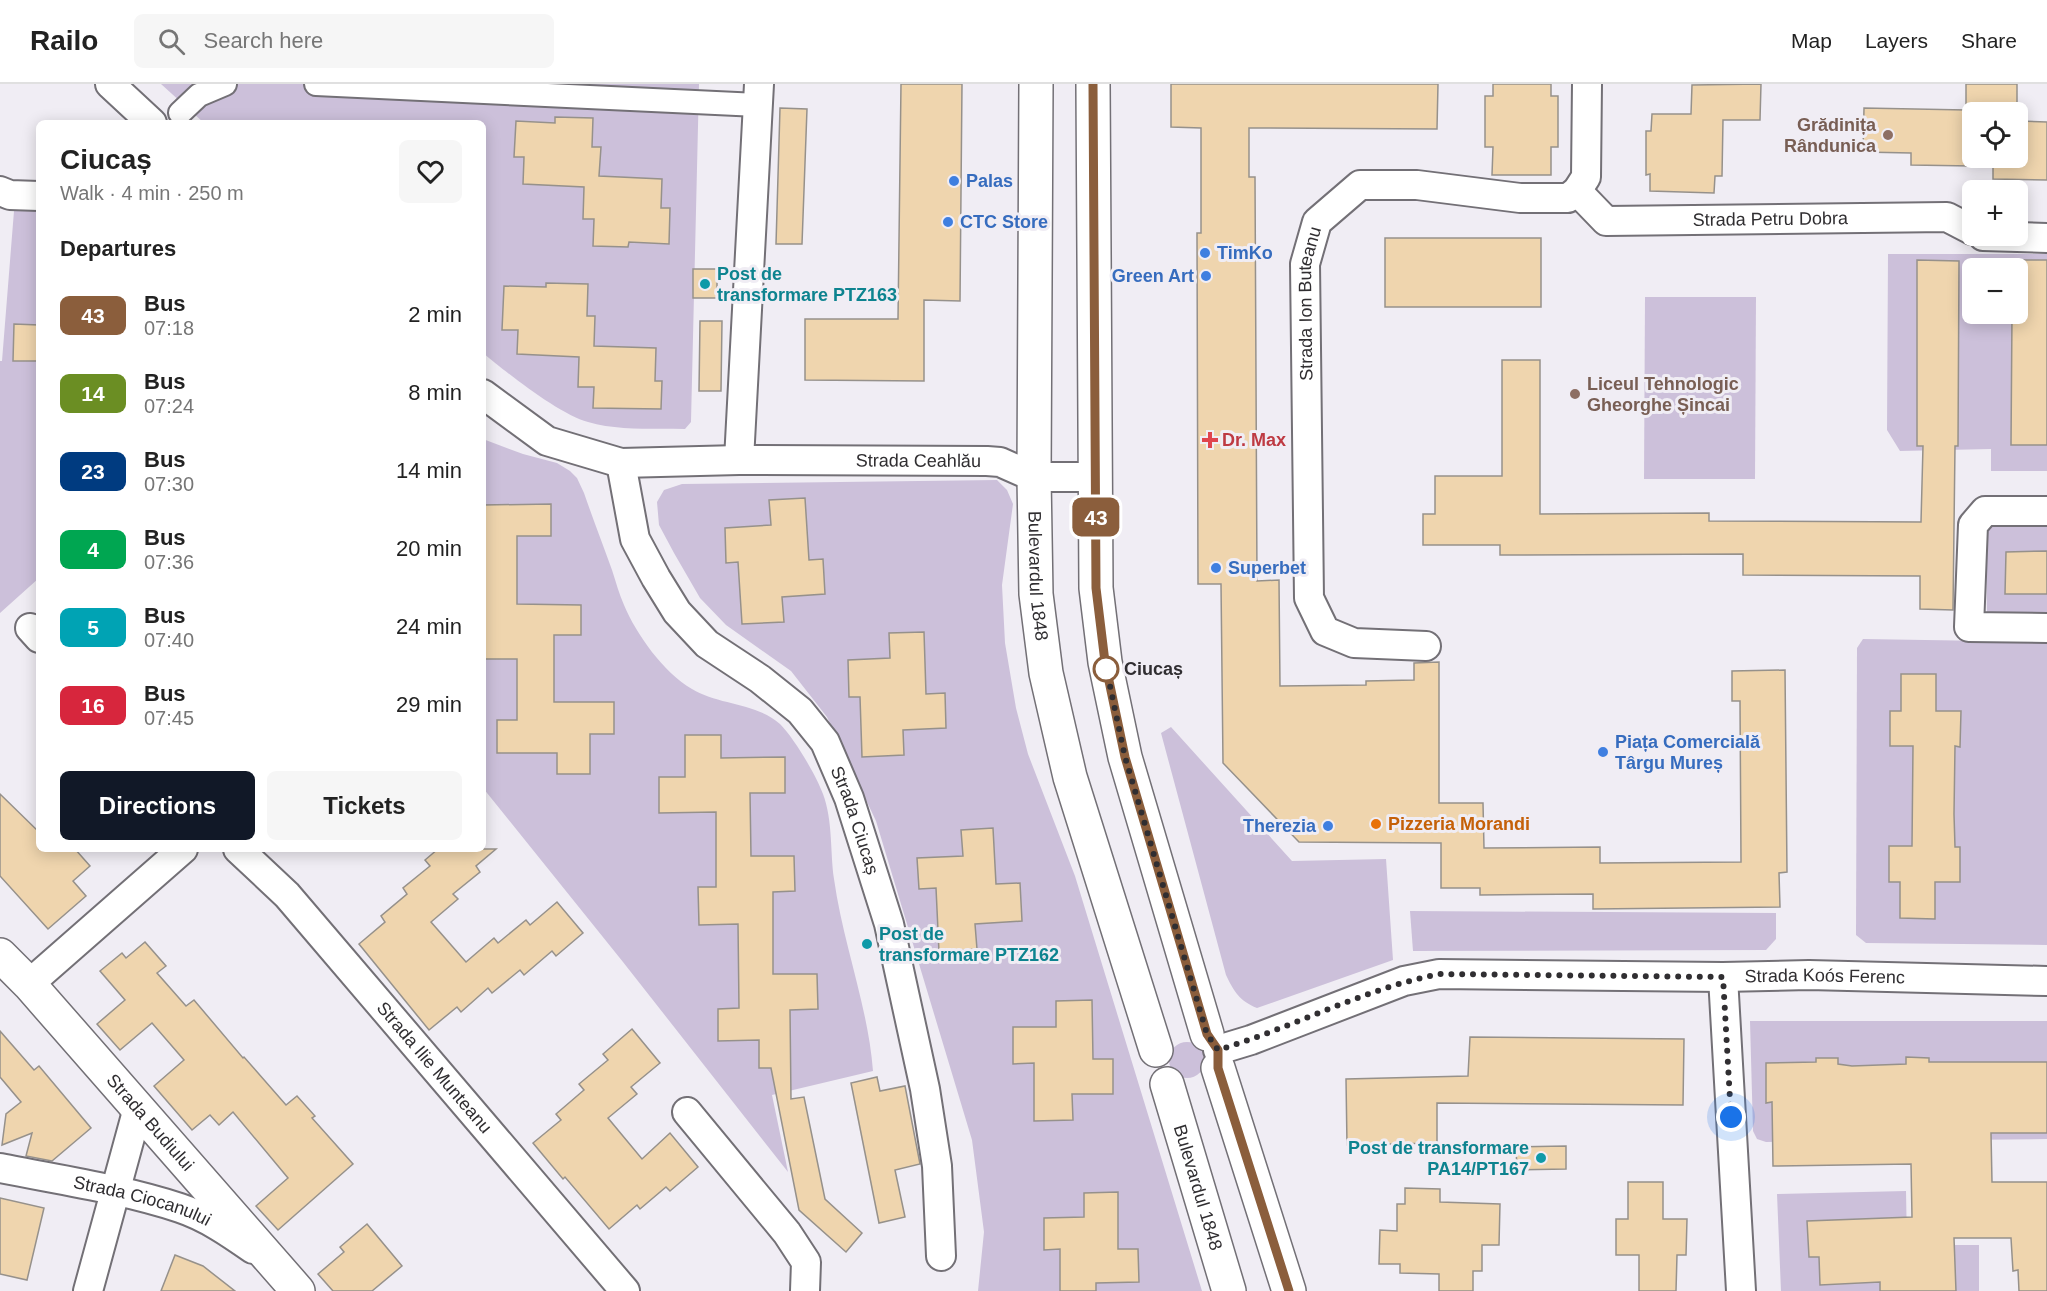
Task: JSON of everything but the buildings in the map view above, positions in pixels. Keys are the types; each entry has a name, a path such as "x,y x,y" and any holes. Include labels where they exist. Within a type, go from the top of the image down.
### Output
{"street":[{"path":"110,84 149,120"},
{"path":"180,112 199,95 225,84"},
{"path":"315,84 759,94 739,460"},
{"name":"Bulevardul 1848","path":"1036,84 1034,477 1036,594 1046,673 1070,777 1156,1050"},
{"path":"1093,84 1096,588 1105,662 1125,757 1289,1291"},
{"path":"1577,191 1586,177 1587,84"},
{"name":"Strada Ion Buteanu","path":"1426,646 1354,643 1325,631 1310,598 1305,264 1317,222 1360,185 1417,185 1520,198 1568,198 1577,191"},
{"path":"0,191 10,195 36,196"},
{"name":"Strada Petru Dobra","path":"1577,191 1606,221 1947,217 1962,225"},
{"path":"2028,237 2047,238"},
{"name":"Strada Ceahlău","path":"486,396 547,441 621,463 739,460 987,461 1000,462 1034,477 1096,477"},
{"name":"Strada Ciucaș","path":"621,463 635,539 677,612 707,644 760,679 800,711 825,742 849,798 889,924 925,1089 937,1166 941,1256"},
{"path":"2047,511 1985,511 1973,525 1969,627 2047,628"},
{"path":"29,984 180,852"},
{"name":"Strada Ilie Munteanu","path":"241,852 287,895 625,1291"},
{"name":"Strada Budiului","path":"0,955 29,984 298,1291"},
{"name":"Strada Koós Ferenc","path":"1214,1051 1251,1040 1404,981 1439,974 1723,977 1809,975 2047,981"},
{"path":"1723,977 1741,1291"},
{"path":"1184,1027 1196,1029 1214,1051 1212,1080 1196,1090 1178,1090 1167,1084 1156,1069 1156,1050 1162,1039 1172,1031 1184,1027"},
{"name":"Bulevardul 1848","path":"1167,1084 1229,1291"},
{"path":"88,1291 138,1108"},
{"path":"687,1112 787,1233 806,1262 805,1291"},
{"name":"Strada Ciocanului","path":"0,1168 115,1191 182,1209 219,1226 272,1261"}],"shaded area":[{"path":"161,84 699,84 691,422 685,429 624,428 588,422 576,418 549,402 486,355 486,120 201,120"},
{"path":"14,211 36,211 36,581 0,613 0,361 2,361"},
{"path":"1888,254 2047,254 2047,471 1991,471 1991,449 1900,451 1887,430"},
{"path":"1645,297 1756,297 1755,479 1644,479"},
{"path":"486,440 523,454 557,463 570,471 577,478 584,493 629,616 661,663 682,682 702,694 771,717 792,738 804,757 826,804 838,903 866,1023 873,1071 772,1095 788,1172 486,792"},
{"path":"997,480 1007,490 1013,504 1002,585 1005,643 1016,708 1028,754 1075,876 1202,1291 978,1291 984,1232 972,1140 876,821 827,717 791,671 726,625 700,598 659,525 657,502 664,490 682,484"},
{"path":"1999,519 2047,519 2047,618 1987,618 1986,531"},
{"path":"1863,639 2047,642 2047,945 1866,943 1856,935 1857,648"},
{"path":"1171,727 1292,861 1386,859 1393,960 1257,1008 1238,995 1226,975 1161,733"},
{"path":"1410,911 1776,913 1776,939 1766,950 1413,951"},
{"path":"1750,1021 2047,1021 2047,1139 1766,1142 1757,1139 1753,1131"},
{"path":"1187,1042 1200,1047 1205,1060 1200,1073 1187,1078 1174,1073 1169,1060 1174,1047"},
{"path":"1906,1191 1907,1245 1979,1245 1979,1291 1781,1291 1777,1194"}],"bus line":[{"name":"43","path":"1093,84 1096,588 1105,662 1125,757 1207,1034 1214,1041 1218,1050 1218,1068 1289,1291"}],"place":[{"name":"Grădinița Rândunica","path":"1888,135"},
{"name":"Palas","path":"954,181"},
{"name":"CTC Store","path":"948,222"},
{"name":"TimKo","path":"1205,253"},
{"name":"Green Art","path":"1206,276"},
{"name":"Post de transformare PTZ163","path":"705,284"},
{"name":"Liceul Tehnologic Gheorghe Șincai","path":"1575,394"},
{"name":"Dr. Max","path":"1210,440"},
{"name":"Superbet","path":"1216,568"},
{"name":"Ciucaș","path":"1106,669"},
{"name":"Piața Comercială Târgu Mureș","path":"1603,752"},
{"name":"Pizzeria Morandi","path":"1376,824"},
{"name":"Therezia","path":"1328,826"},
{"name":"Post de transformare PTZ162","path":"867,944"},
{"name":"Post de transformare PA14/PT167","path":"1541,1158"}],"route":[{"path":"1106,669 1105,662 1125,757 1207,1034 1214,1041 1218,1050 1251,1040 1404,981 1439,974 1723,977 1731,1117"}]}
